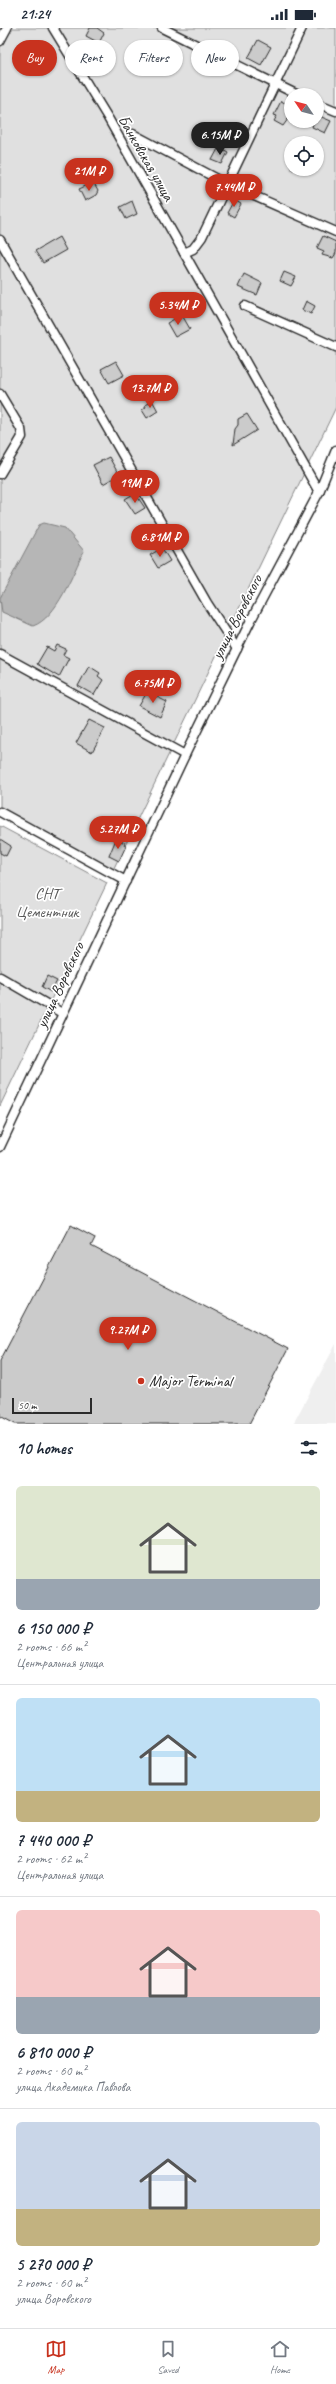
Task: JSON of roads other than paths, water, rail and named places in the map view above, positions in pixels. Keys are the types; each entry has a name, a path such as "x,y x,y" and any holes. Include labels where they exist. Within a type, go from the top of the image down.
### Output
{"street":[{"path":"0,41 7,28"},
{"name":"Банковская улица","path":"53,28 108,118 318,492"},
{"path":"162,28 284,89"},
{"path":"184,253 193,249 202,237 302,28"},
{"path":"324,106 336,112"},
{"path":"133,134 227,184 336,232"},
{"path":"0,240 207,603 237,649"},
{"path":"245,306 336,346"},
{"path":"0,394 21,429 22,437 0,474"},
{"name":"улица Воровского","path":"0,1147 185,755 237,649 318,492 336,450"},
{"path":"0,654 185,755"},
{"path":"0,812 126,881"},
{"path":"0,977 62,1013"},
{"path":"0,1126 8,1131"}],"place":[{"name":"Major Terminal","path":"141,1381"}],"park label":[{"name":"СНТ Цементник","path":"47,903"}]}
